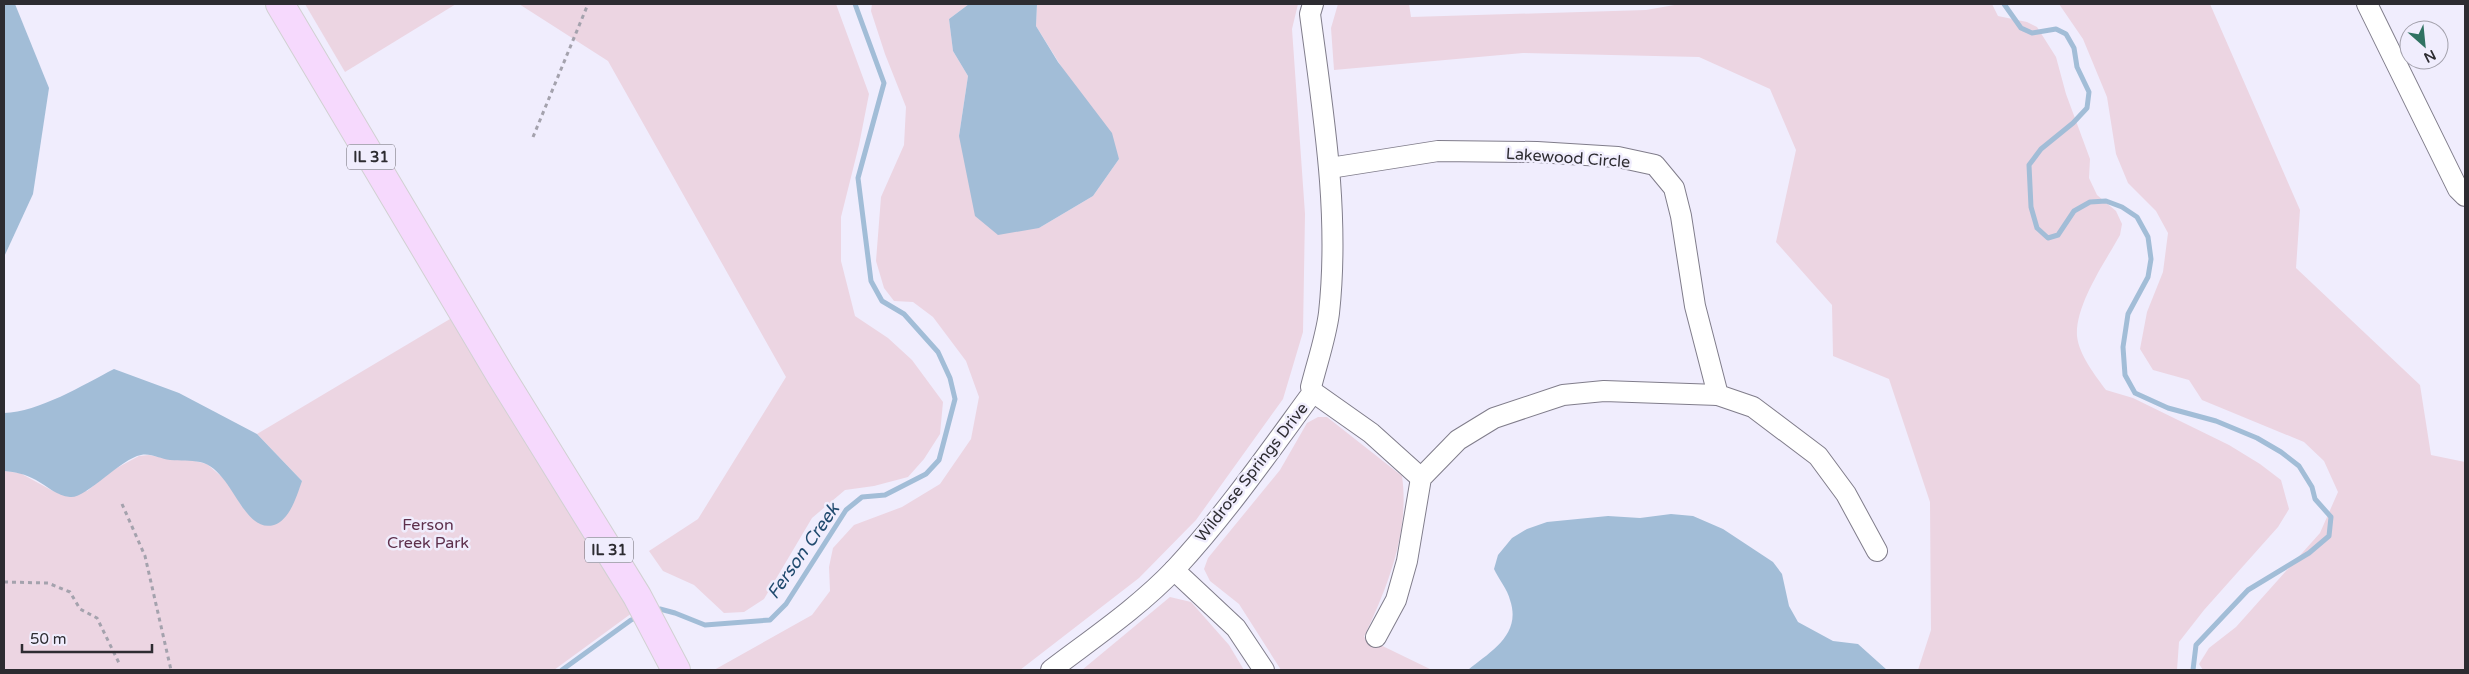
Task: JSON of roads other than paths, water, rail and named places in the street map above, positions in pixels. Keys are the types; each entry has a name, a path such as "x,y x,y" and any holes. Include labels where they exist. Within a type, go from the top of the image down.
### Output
{"main road":[{"name":"IL 31","path":"280,4 501,376 637,596 676,670"}],"street":[{"name":"Wildrose Springs Drive","path":"1051,670 1129,610 1174,570 1234,499 1313,392 1311,387 1329,314 1332,223 1330,168 1310,14 1312,4"},
{"path":"2366,4 2458,189 2465,196"},
{"name":"Lakewood Circle","path":"1330,168 1438,151 1537,152 1618,157 1655,165 1674,188 1681,216 1695,306 1718,395"},
{"path":"1376,637 1396,600 1408,561 1420,478 1458,440 1494,418 1563,395 1604,391 1718,395 1753,407 1818,456 1846,494 1877,551"},
{"path":"1313,392 1370,433 1420,478"},
{"path":"1174,570 1236,628 1264,670"}],"water":[{"path":"4,4 15,4 49,88 33,194 4,257"},
{"path":"969,4 1037,4 1036,26 1058,62 1112,133 1119,159 1093,196 1039,228 998,235 975,216 959,136 968,76 953,51 949,19"},
{"path":"114,369 179,393 257,434 302,481 289,513 274,525 263,525 254,520 245,511 221,476 211,467 200,462 170,460 141,455 123,464 85,492 70,497 56,493 28,476 4,471 4,413 32,408 46,403"},
{"path":"1671,514 1693,516 1723,529 1773,562 1782,574 1789,606 1798,622 1833,641 1858,644 1887,670 1468,670 1502,641 1512,623 1513,612 1509,596 1494,569 1498,555 1512,538 1527,529 1547,522 1608,516 1640,518"}],"waterway":[{"name":"Ferson Creek","path":"654,611 660,609 675,613 705,625 770,620 786,604 846,510 862,497 885,495 926,474 939,460 955,399 950,378 938,352 904,314 882,301 871,281 858,178 884,83 855,4"},
{"name":"Ferson Creek","path":"2004,4 2021,28 2032,33 2056,29 2066,34 2074,48 2077,67 2089,92 2087,108 2073,123 2041,149 2029,165 2031,207 2037,228 2048,238 2058,235 2074,211 2090,202 2106,201 2122,207 2137,217 2148,237 2151,259 2148,277 2128,314 2123,347 2125,375 2135,393 2168,408 2216,421 2257,438 2281,452 2299,466 2312,487 2315,499 2331,517 2329,536 2309,553 2248,590 2196,645 2193,670"},
{"name":"Ferson Creek","path":"562,670 631,620 639,617"}],"park label":[{"name":"Ferson Creek Park","path":"428,533"}]}
